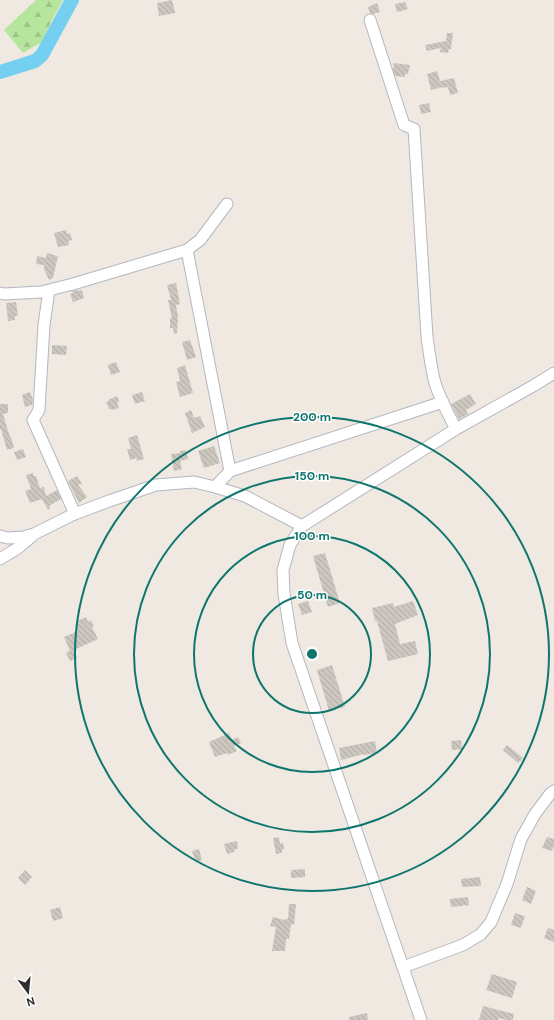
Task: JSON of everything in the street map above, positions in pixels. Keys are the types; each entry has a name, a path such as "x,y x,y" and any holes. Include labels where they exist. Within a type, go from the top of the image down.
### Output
{"street":[{"path":"370,20 404,125 414,129 427,337 430,360 435,384 456,429"},
{"path":"0,293 4,294 48,290 187,250 200,240 227,204"},
{"path":"187,250 230,471"},
{"path":"48,290 44,325 39,410 33,420 75,514"},
{"path":"421,1020 292,643 284,594 283,570 290,545 302,526 456,429 554,373"},
{"path":"215,487 230,471 443,402"},
{"path":"0,536 8,538 23,537 34,534 75,514 156,485 194,482 245,496 302,526"},
{"path":"0,559 18,548 34,534"},
{"path":"403,967 463,945 481,934 491,922 494,915 507,884 521,839 535,814 554,791"}],"green space":[{"path":"36,0 63,0 42,42 23,53 4,30"}],"building":[{"path":"172,0 175,13 159,16 157,3"},
{"path":"405,2 408,9 397,12 395,4"},
{"path":"377,3 380,12 373,14 370,13 368,7"},
{"path":"447,33 453,33 451,49 449,49 448,53 440,52 441,48 427,51 425,45 446,41"},
{"path":"394,63 410,65 408,74 405,74 405,77 395,76 393,69"},
{"path":"437,71 440,81 454,78 458,93 450,95 448,87 431,90 427,74"},
{"path":"429,103 431,112 421,114 419,105"},
{"path":"66,230 67,234 70,233 72,240 68,241 69,245 58,247 54,233"},
{"path":"47,253 58,256 53,278 49,280 44,269 44,265 36,264 37,256 46,258"},
{"path":"176,283 180,304 176,305 178,317 177,333 174,334 173,328 170,328 170,318 172,318 168,300 171,300 167,285"},
{"path":"82,290 84,298 73,302 70,294 73,293 72,291"},
{"path":"16,302 18,316 15,316 15,320 8,321 6,303"},
{"path":"190,340 196,357 187,360 182,342"},
{"path":"52,345 67,346 66,355 52,354"},
{"path":"116,362 120,372 111,375 108,365"},
{"path":"185,365 193,393 180,397 176,382 180,381 177,368"},
{"path":"30,392 33,400 32,405 25,407 22,395"},
{"path":"142,392 145,401 135,404 132,395"},
{"path":"470,394 476,404 466,410 468,414 459,419 451,404"},
{"path":"117,396 119,408 112,410 109,409 106,402"},
{"path":"0,404 8,404 8,413 3,414 14,448 7,450 1,429 0,430"},
{"path":"191,410 194,418 200,416 205,427 192,433 185,413"},
{"path":"137,435 144,459 137,461 136,458 130,460 127,449 131,449 128,438"},
{"path":"214,446 220,463 204,468 198,451"},
{"path":"23,449 26,457 17,460 14,452"},
{"path":"186,450 188,459 180,461 182,469 174,471 171,454 180,453 180,451"},
{"path":"33,473 34,476 36,476 40,488 44,487 46,496 57,490 61,499 49,506 50,509 48,510 42,499 30,503 25,491 31,489 26,475"},
{"path":"77,476 82,484 78,485 87,497 79,503 68,481"},
{"path":"325,553 340,603 328,607 313,556"},
{"path":"308,601 312,612 302,615 298,604"},
{"path":"413,601 418,615 395,624 400,644 415,641 418,654 388,661 372,608 393,603 394,607"},
{"path":"86,617 88,622 91,620 94,626 92,627 98,639 74,650 77,658 70,661 66,653 70,651 64,637 78,631 75,625 79,624 77,621"},
{"path":"332,665 345,707 329,711 317,670"},
{"path":"229,733 232,740 238,737 241,743 234,746 237,751 228,755 227,753 215,757 209,742"},
{"path":"461,740 462,749 452,750 451,741"},
{"path":"375,741 377,753 364,754 341,760 339,748"},
{"path":"507,745 523,758 518,763 503,750"},
{"path":"279,837 280,844 283,843 284,849 282,850 282,853 276,854 273,838"},
{"path":"547,837 554,839 552,851 542,848"},
{"path":"237,841 238,848 234,850 234,852 227,854 224,844"},
{"path":"199,849 202,860 196,862 192,851"},
{"path":"305,869 305,877 291,878 291,870"},
{"path":"25,870 32,877 25,885 18,878"},
{"path":"480,877 481,886 462,887 461,879"},
{"path":"527,887 536,891 531,904 522,900"},
{"path":"468,897 469,905 451,907 450,899"},
{"path":"289,904 296,904 294,925 291,924 289,939 286,939 285,951 272,951 276,927 270,926 273,917 284,920 288,919"},
{"path":"60,907 63,918 53,921 50,910"},
{"path":"515,913 525,916 521,928 511,925"},
{"path":"548,928 554,930 554,942 544,938"},
{"path":"492,974 517,982 512,998 486,990"},
{"path":"483,1006 514,1014 513,1020 499,1018 498,1020 479,1020"},
{"path":"367,1013 368,1020 349,1020 349,1017"}],"waterway":[{"path":"0,72 35,61 42,55 72,0"}]}
